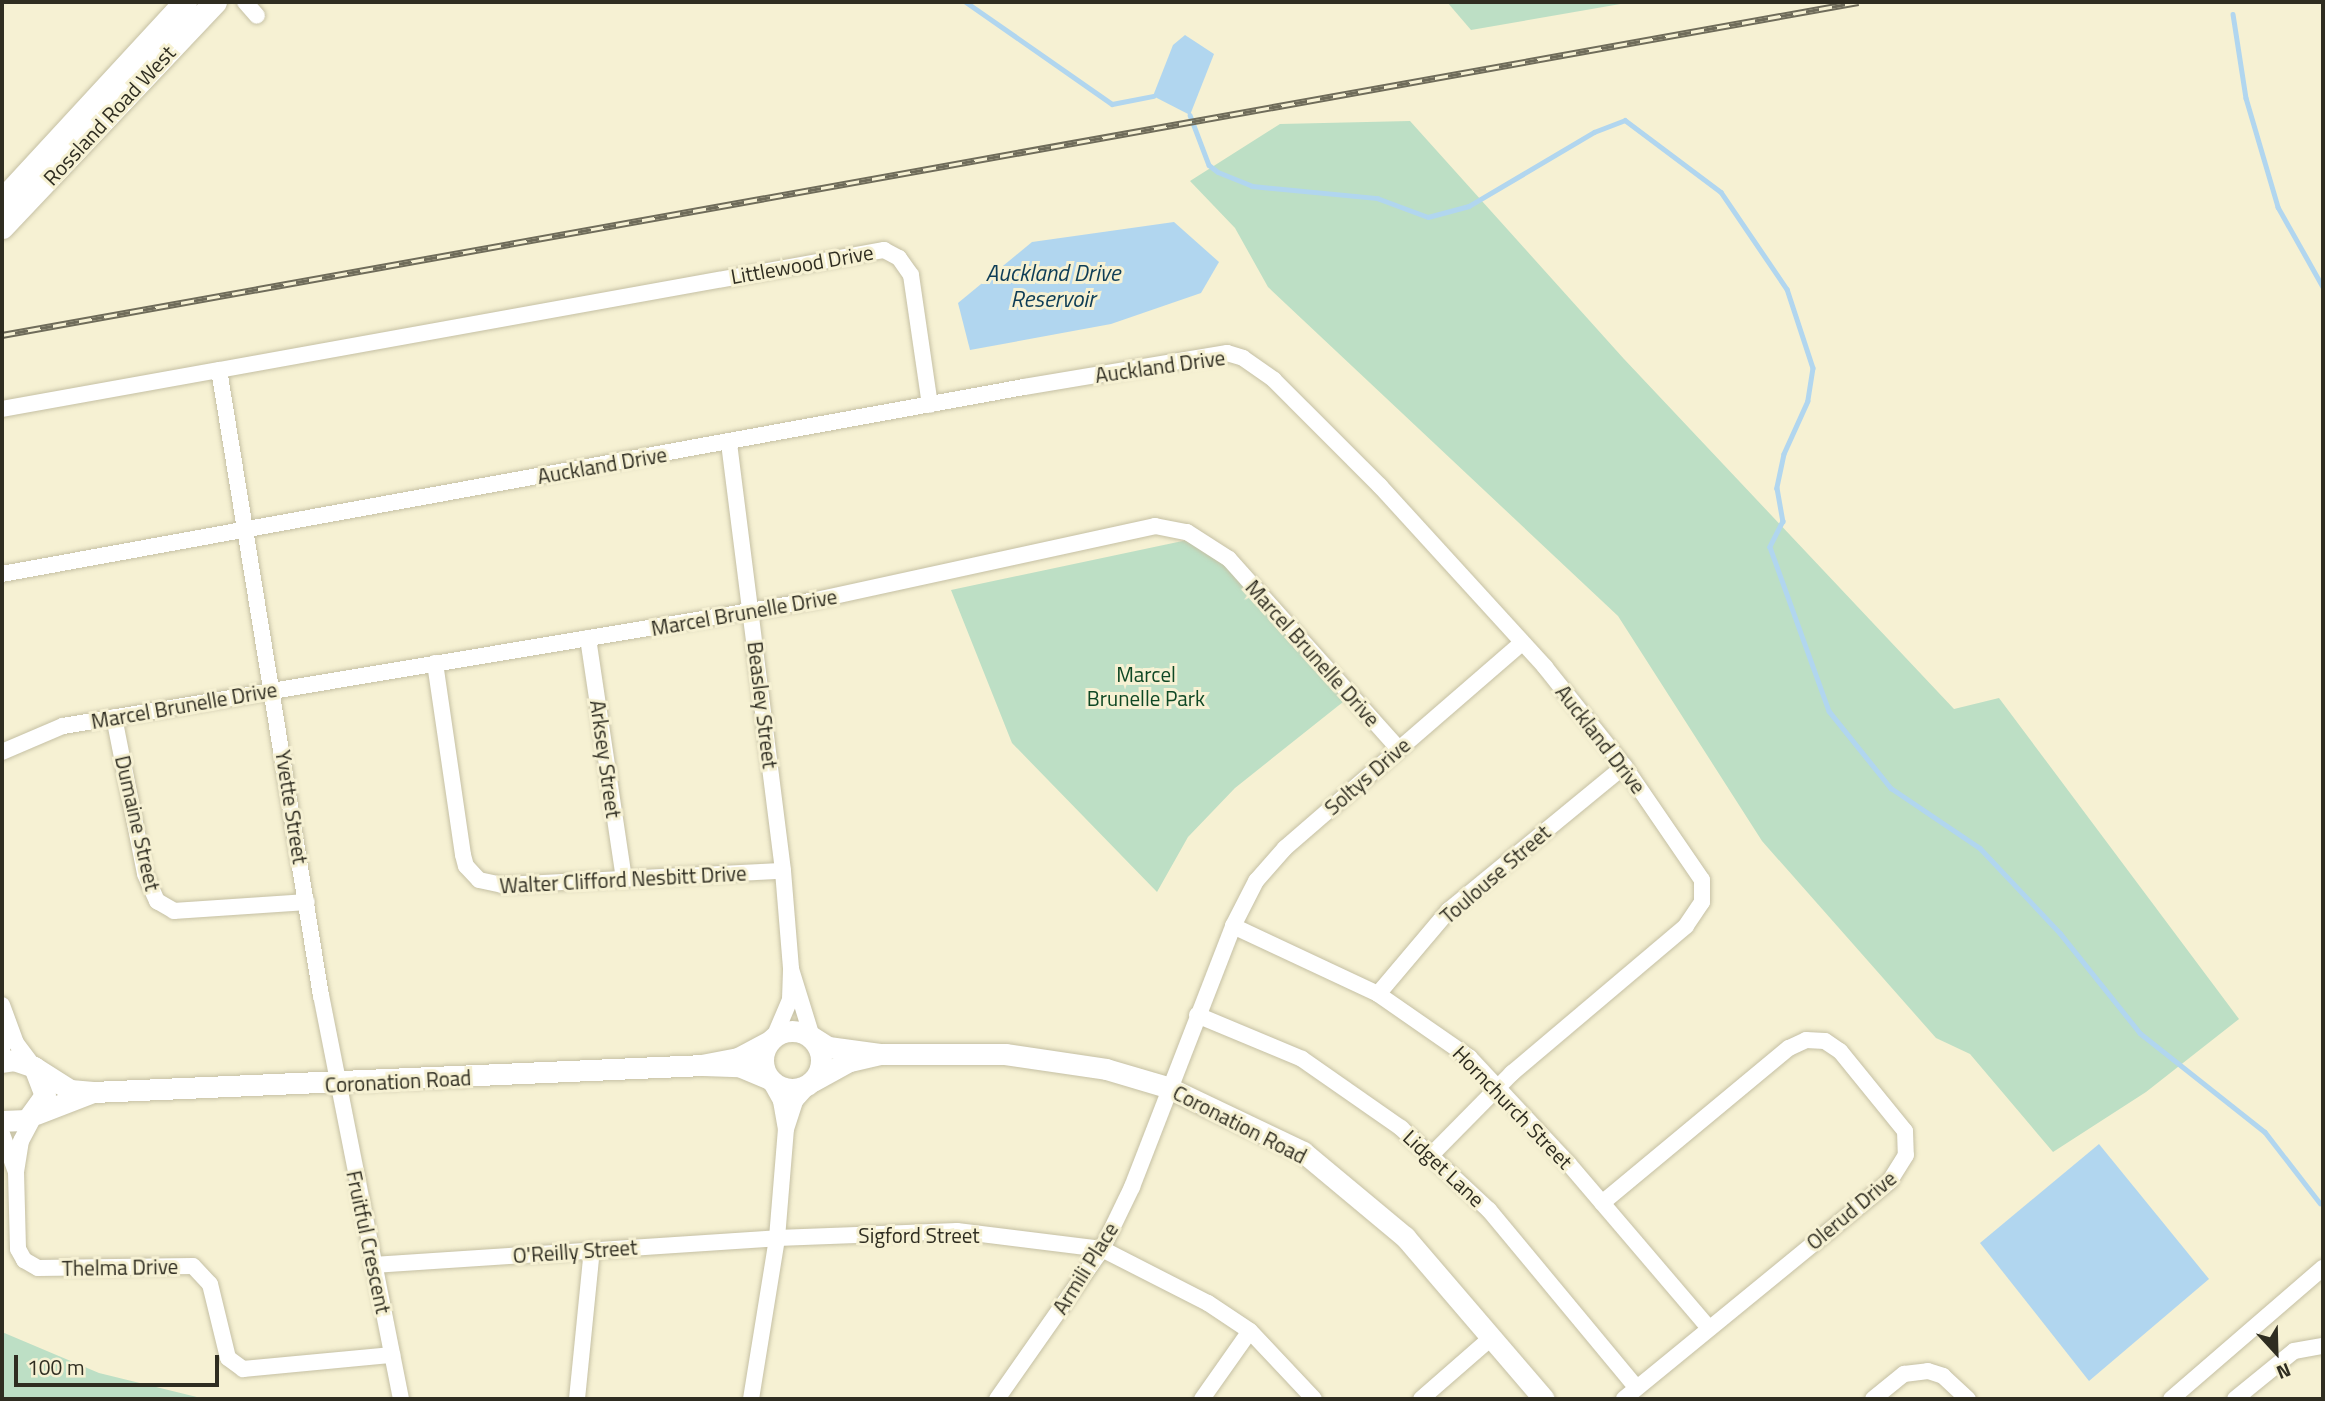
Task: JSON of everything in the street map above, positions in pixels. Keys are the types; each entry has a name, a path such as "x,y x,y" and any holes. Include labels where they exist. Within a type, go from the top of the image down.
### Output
{"main road":[{"name":"Rossland Road West","path":"2,200 186,2"},
{"name":"Rossland Road West","path":"2,227 215,2"}],"street":[{"path":"246,2 257,16"},
{"name":"Littlewood Drive","path":"219,370 884,250 898,258 911,275 930,405"},
{"name":"Auckland Drive","path":"2,574 1209,356 1243,358 1274,380 1380,486 1522,643 1624,766 1696,866 1702,880 1702,902 1686,926 1499,1087 1431,1155"},
{"path":"2,409 219,370"},
{"name":"Yvette Street","path":"219,370 274,688 337,1084"},
{"name":"Beasley Street","path":"729,443 783,871 791,969 790,999 772,1039"},
{"name":"Marcel Brunelle Drive","path":"2,752 63,726 274,688 751,611 869,589 1139,526 1171,528 1202,539 1229,559 1398,748"},
{"name":"Arksey Street","path":"589,638 624,879"},
{"name":"Soltys Drive","path":"1197,1015 1233,926 1256,881 1285,848 1522,643"},
{"name":"Walter Clifford Nesbitt Drive","path":"435,663 463,855 472,874 490,885 783,871"},
{"name":"Dumaine Street","path":"114,717 145,874 157,901 174,911 307,902"},
{"name":"Toulouse Street","path":"1378,994 1449,910 1624,766"},
{"name":"Hornchurch Street","path":"1233,926 1378,994 1470,1058 1602,1203 1709,1328"},
{"name":"Beasley Street","path":"791,969 812,1037"},
{"path":"2,1007 2,1053"},
{"path":"2,1007 16,1043 34,1067 45,1095 36,1114"},
{"name":"Armili Place","path":"997,1399 1102,1249 1132,1187 1167,1087 1197,1015"},
{"name":"Lidget Lane","path":"1197,1015 1302,1059 1370,1103 1431,1155 1489,1210 1637,1388"},
{"path":"751,1399 777,1238 786,1129 782,1101 762,1060 772,1039 794,1030 812,1037 822,1054 813,1081 795,1101 786,1129"},
{"name":"Coronation Road","path":"812,1037 828,1047 880,1054 1005,1054 1106,1069 1167,1087 1303,1152 1405,1237 1544,1399"},
{"name":"Coronation Road","path":"703,1065 738,1058 772,1039"},
{"name":"Olerud Drive","path":"1602,1203 1789,1048 1806,1040 1836,1046 1898,1117 1905,1131 1906,1155 1890,1181 1624,1399"},
{"name":"Coronation Road","path":"813,1081 849,1061 880,1054"},
{"path":"2,1062 15,1060 34,1067"},
{"name":"Coronation Road","path":"34,1067 70,1090 93,1092 337,1084 703,1065 739,1066 769,1079"},
{"path":"769,1079 795,1090 813,1081"},
{"name":"Fruitful Crescent","path":"337,1084 401,1399"},
{"name":"Coronation Road","path":"2,1121 17,1123 93,1092"},
{"name":"Thelma Drive","path":"36,1114 21,1141 17,1179 18,1249 24,1260 38,1268 193,1266 210,1284 228,1358 243,1369 392,1354"},
{"name":"Thelma Drive","path":"2,1134 17,1179"},
{"name":"Sigford Street","path":"777,1238 957,1231 1102,1249 1208,1303 1250,1331 1314,1399"},
{"name":"O'Reilly Street","path":"373,1265 777,1238"},
{"path":"577,1399 592,1250"},
{"path":"2171,1399 2323,1268"},
{"path":"1202,1399 1250,1331"},
{"path":"1421,1399 1491,1338"},
{"path":"2235,1399 2294,1351 2323,1346"},
{"path":"1873,1399 1904,1374 1928,1371 1950,1380 1968,1399"}],"green space":[{"path":"1447,2 1632,2 1471,30"},
{"path":"1410,121 1624,359 1954,709 1999,698 2239,1019 2146,1092 2053,1152 1970,1054 1936,1038 1762,841 1618,616 1268,287 1235,228 1190,181 1280,124"},
{"name":"Marcel Brunelle Park","path":"1192,539 1221,557 1348,698 1235,788 1188,837 1157,892 1012,743 951,590"},
{"path":"2,1332 99,1373 205,1399 2,1399"}],"water":[{"path":"1185,35 1214,54 1190,115 1153,96 1173,45"},
{"name":"Auckland Drive Reservoir","path":"1174,222 1219,262 1201,293 1111,324 970,350 958,303 1032,242"},
{"path":"2099,1144 2209,1279 2089,1381 1980,1243"}],"waterway":[{"path":"966,2 1112,104 1153,96"},
{"path":"2233,14 2246,98 2278,207 2323,287"},
{"path":"1190,115 1209,165 1218,172 1252,186 1377,198 1428,217 1469,206 1594,132 1625,120 1721,192 1787,289 1813,368 1808,401 1784,454 1777,488 1783,521 1770,547 1829,711 1891,788 1980,848 2060,933 2140,1033 2265,1132 2320,1203"}],"railway":[{"path":"2,335 1858,2"}]}
